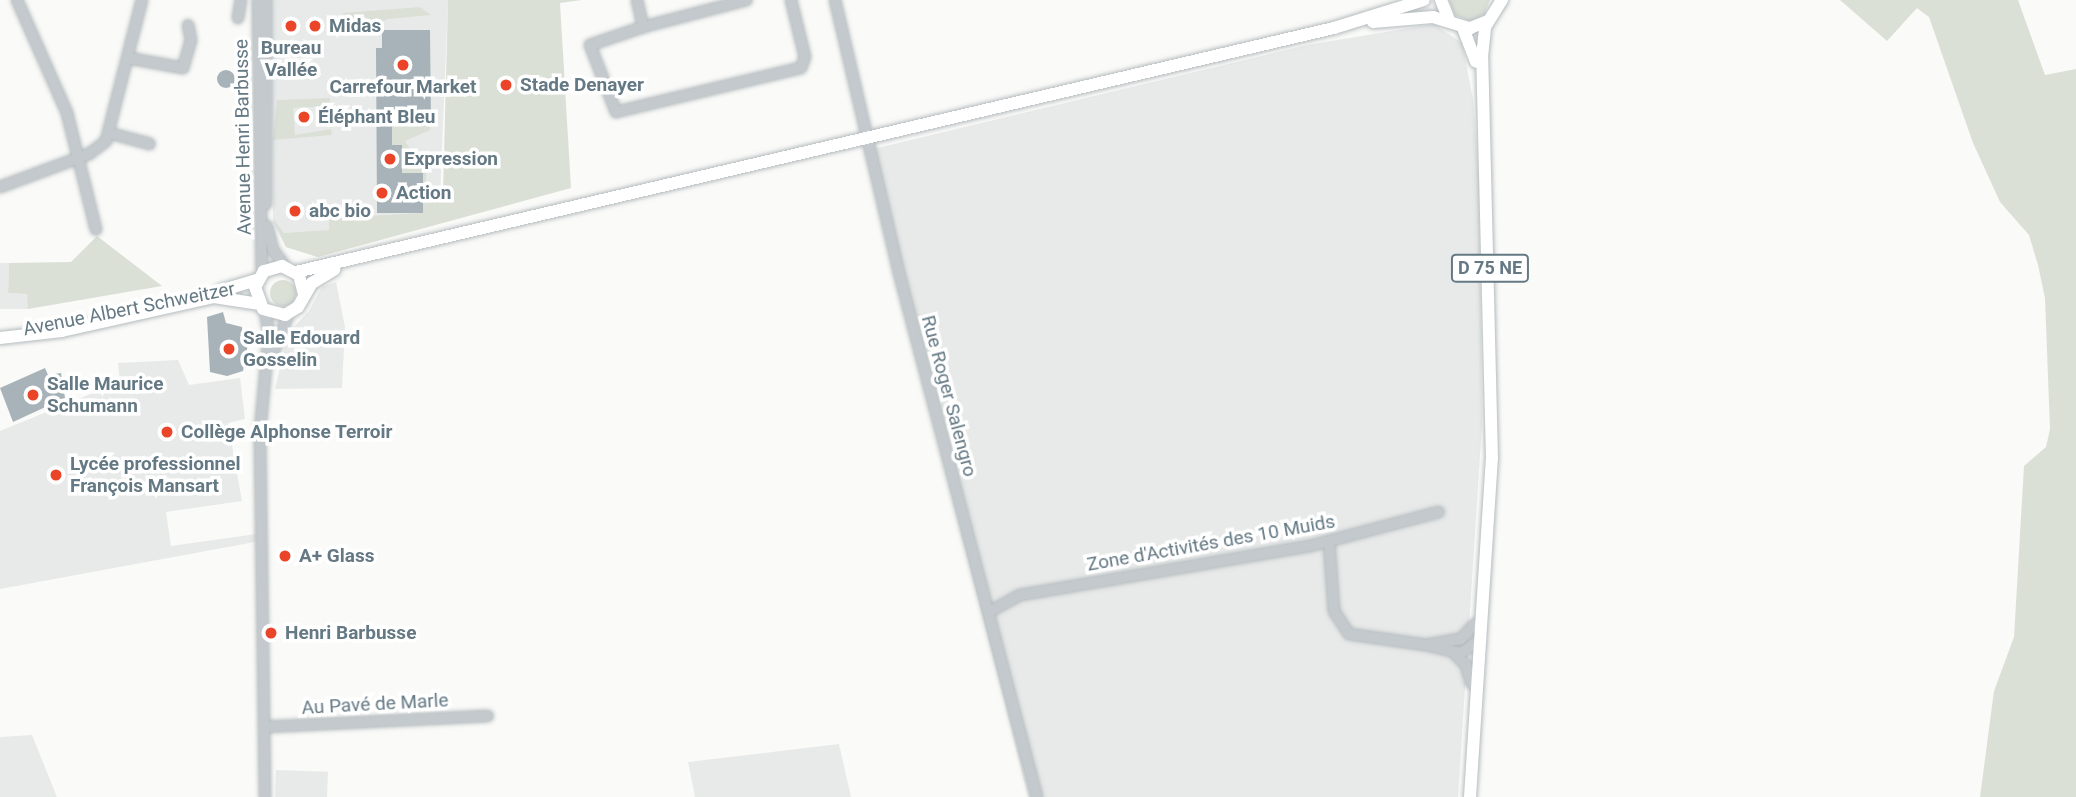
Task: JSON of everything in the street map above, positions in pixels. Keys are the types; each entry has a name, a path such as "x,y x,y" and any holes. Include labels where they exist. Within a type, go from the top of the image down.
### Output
{"main road":[{"path":"289,313 315,281 347,262 1334,28 1424,0"},
{"path":"1441,0 1449,20"},
{"path":"1334,28 1417,17 1449,20 1463,28 1488,21 1498,3"},
{"name":"D 75 NE","path":"1468,797 1471,683 1483,636 1491,428 1482,107 1488,21"},
{"name":"D 75 NE","path":"1463,28 1474,50 1482,107"},
{"name":"Avenue Albert Schweitzer","path":"0,332 68,324 290,269 347,262"},
{"path":"290,269 304,295"},
{"path":"259,276 262,307"},
{"name":"Avenue Albert Schweitzer","path":"0,338 62,331 214,297 289,313"},
{"name":"D 75 NE","path":"1468,797 1477,654 1475,624 1491,428"}],"street":[{"path":"17,0 54,80 80,157 96,229"},
{"path":"0,187 100,148 109,133 142,0"},
{"path":"238,18 241,0"},
{"name":"Avenue Henri Barbusse","path":"258,0 259,276"},
{"name":"Avenue Henri Barbusse","path":"266,0 267,223 272,250 290,269"},
{"path":"637,0 643,27"},
{"path":"747,0 643,27 590,45 615,112 801,68 805,57 791,0"},
{"name":"Rue Roger Salengro","path":"835,0 932,401 991,611 989,625 1037,797"},
{"path":"128,58 183,68 191,40 188,25"},
{"path":"109,133 150,144"},
{"path":"262,307 269,334 260,404 265,797"},
{"path":"263,536 267,396 275,342 289,313"},
{"name":"Zone d'Activités des 10 Muids","path":"991,611 1020,595 1329,541 1439,512"},
{"path":"1329,541 1334,611 1343,629 1365,640 1426,645 1455,641 1475,624"},
{"path":"1455,641 1477,654"},
{"path":"1426,645 1455,654 1477,654"},
{"path":"1455,654 1466,665 1471,683"},
{"name":"Au Pavé de Marle","path":"264,727 488,716"}],"shaded area":[{"path":"271,0 448,0 439,223 318,257 286,247 273,223"},
{"name":"Stade Denayer","path":"448,0 582,0 560,3 571,188 318,257 286,247 273,219 284,233 329,230 329,218 423,213 423,173 402,173 402,145 392,145 392,123 431,123 430,130 405,141 426,172 426,191 443,192"},
{"path":"1449,0 1490,0 1484,15 1470,21 1455,15"},
{"path":"1840,0 2018,0 2045,75 2076,69 2076,797 1980,797 1994,691 2014,637 2024,466 2046,447 2050,429 2045,298 2038,265 2029,235 2000,202 1973,143 1929,17 1917,8 1887,41"},
{"path":"420,7 431,15 388,19 371,28 342,13"},
{"path":"1434,24 1462,43 1473,99 1479,182 1482,424 1458,797 1028,797 865,151 1307,45"},
{"path":"330,98 330,106 293,108 295,135 331,129 332,135 273,140 277,100"},
{"path":"97,236 162,286 28,309 27,294 8,293 9,263 71,262"},
{"path":"0,263 9,263 8,293 28,294 28,309 0,309"},
{"path":"283,280 292,284 296,293 292,302 283,306 274,302 270,293 274,284"},
{"path":"336,282 345,327 342,388 275,389 288,333 309,311 322,287"},
{"path":"178,360 189,385 240,378 245,419 228,423 242,501 166,512 171,546 256,534 255,542 0,589 0,431 120,382 118,363"},
{"path":"32,735 57,797 0,797 0,737"},
{"path":"839,744 851,797 695,797 688,762"},
{"path":"276,770 328,772 327,797 275,797"}],"building":[{"name":"Carrefour Market","path":"382,30 430,30 431,123 392,123 392,145 402,145 402,173 423,173 423,213 377,213 376,48 382,48"},
{"path":"222,70 230,70 235,79 233,86 222,88 217,83 217,75"},
{"name":"Salle Edouard Gosselin","path":"223,312 226,323 242,327 243,344 248,344 243,371 227,376 210,372 207,317"},
{"name":"Salle Maurice Schumann","path":"45,368 48,375 61,373 65,398 13,422 0,388"}],"place":[{"name":"Bureau Vallée","path":"291,26"},
{"name":"Midas","path":"315,26"},
{"name":"Carrefour Market","path":"403,65"},
{"name":"Stade Denayer","path":"506,85"},
{"name":"Éléphant Bleu","path":"304,117"},
{"name":"Expression","path":"390,159"},
{"name":"Action","path":"382,193"},
{"name":"abc bio","path":"295,211"},
{"name":"Salle Edouard Gosselin","path":"229,349"},
{"name":"Salle Maurice Schumann","path":"33,395"},
{"name":"Collège Alphonse Terroir","path":"167,432"},
{"name":"Lycée professionnel François Mansart","path":"56,475"},
{"name":"A+ Glass","path":"285,556"},
{"name":"Henri Barbusse","path":"271,633"}]}
